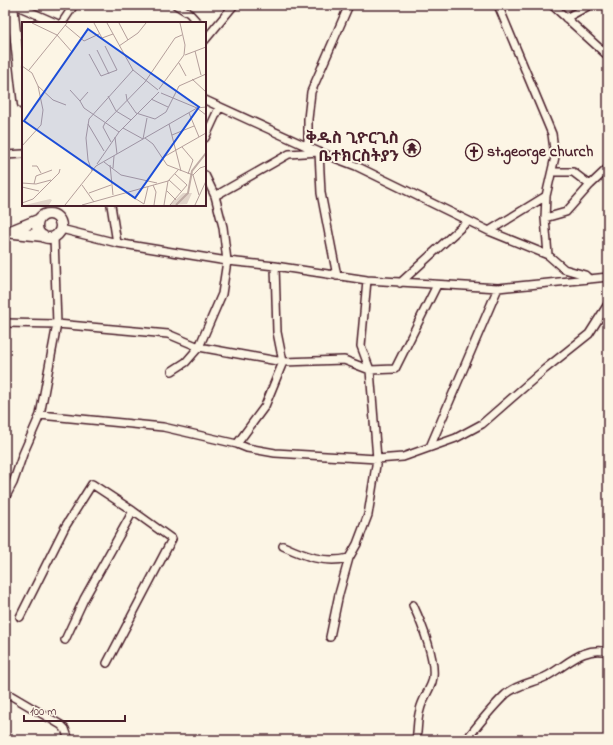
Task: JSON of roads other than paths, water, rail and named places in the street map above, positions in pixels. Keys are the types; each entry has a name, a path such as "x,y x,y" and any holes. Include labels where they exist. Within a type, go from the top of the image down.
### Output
{"highway":[{"path":"14,5 22,93"},
{"path":"43,236 37,226 44,206"},
{"path":"7,232 54,237 61,229 61,224 52,206"},
{"path":"7,232 47,214 56,216"}],"street":[{"path":"14,5 54,22"},
{"path":"63,22 74,5"},
{"path":"176,5 197,22"},
{"path":"206,35 234,5"},
{"path":"308,146 308,119 311,92 349,5"},
{"path":"498,5 552,134 555,156 546,196 545,218 548,255"},
{"path":"552,5 608,56"},
{"path":"566,18 590,5"},
{"path":"206,101 219,108 319,152 356,166 489,231 548,255 564,269 585,275 589,279"},
{"path":"206,136 219,108"},
{"path":"215,196 289,154 319,152"},
{"path":"319,152 321,193 337,276"},
{"path":"5,155 22,154"},
{"path":"545,218 566,212 590,185 608,168"},
{"path":"552,172 573,172 590,185"},
{"path":"172,371 186,362 199,346 222,294 227,261 223,227 215,196 206,177"},
{"path":"489,231 546,196"},
{"path":"111,206 117,243"},
{"path":"400,283 468,221"},
{"path":"61,229 117,243 227,261 400,283 498,288 608,277"},
{"path":"5,498 13,483 23,454 40,415 57,324 54,237"},
{"path":"237,444 265,406 283,362 277,332 275,266"},
{"path":"330,637 339,594 349,558 357,544 368,515 377,459 370,370 361,346 367,280"},
{"path":"5,323 57,324 168,334 199,346 283,362 344,360 370,370 395,369 437,285"},
{"path":"430,447 498,288"},
{"path":"40,415 163,427 237,444 247,448 276,453 377,459 403,457 456,438 482,424 493,416 546,369 589,334 608,304"},
{"path":"20,618 64,527 92,484 133,510 172,539 107,663"},
{"path":"65,640 84,599 133,510"},
{"path":"283,546 307,557 336,562 349,558"},
{"path":"413,605 422,627 434,667 433,681 419,711 416,740"},
{"path":"466,740 486,714 514,689 545,677 581,654 596,650 608,652"},
{"path":"5,692 61,725 65,729 69,740"}],"place":[{"name":"ቅዱስ ጊዮርጊስ ቤተክርስትያን","path":"412,148"},
{"name":"st.george church","path":"474,152"}]}
